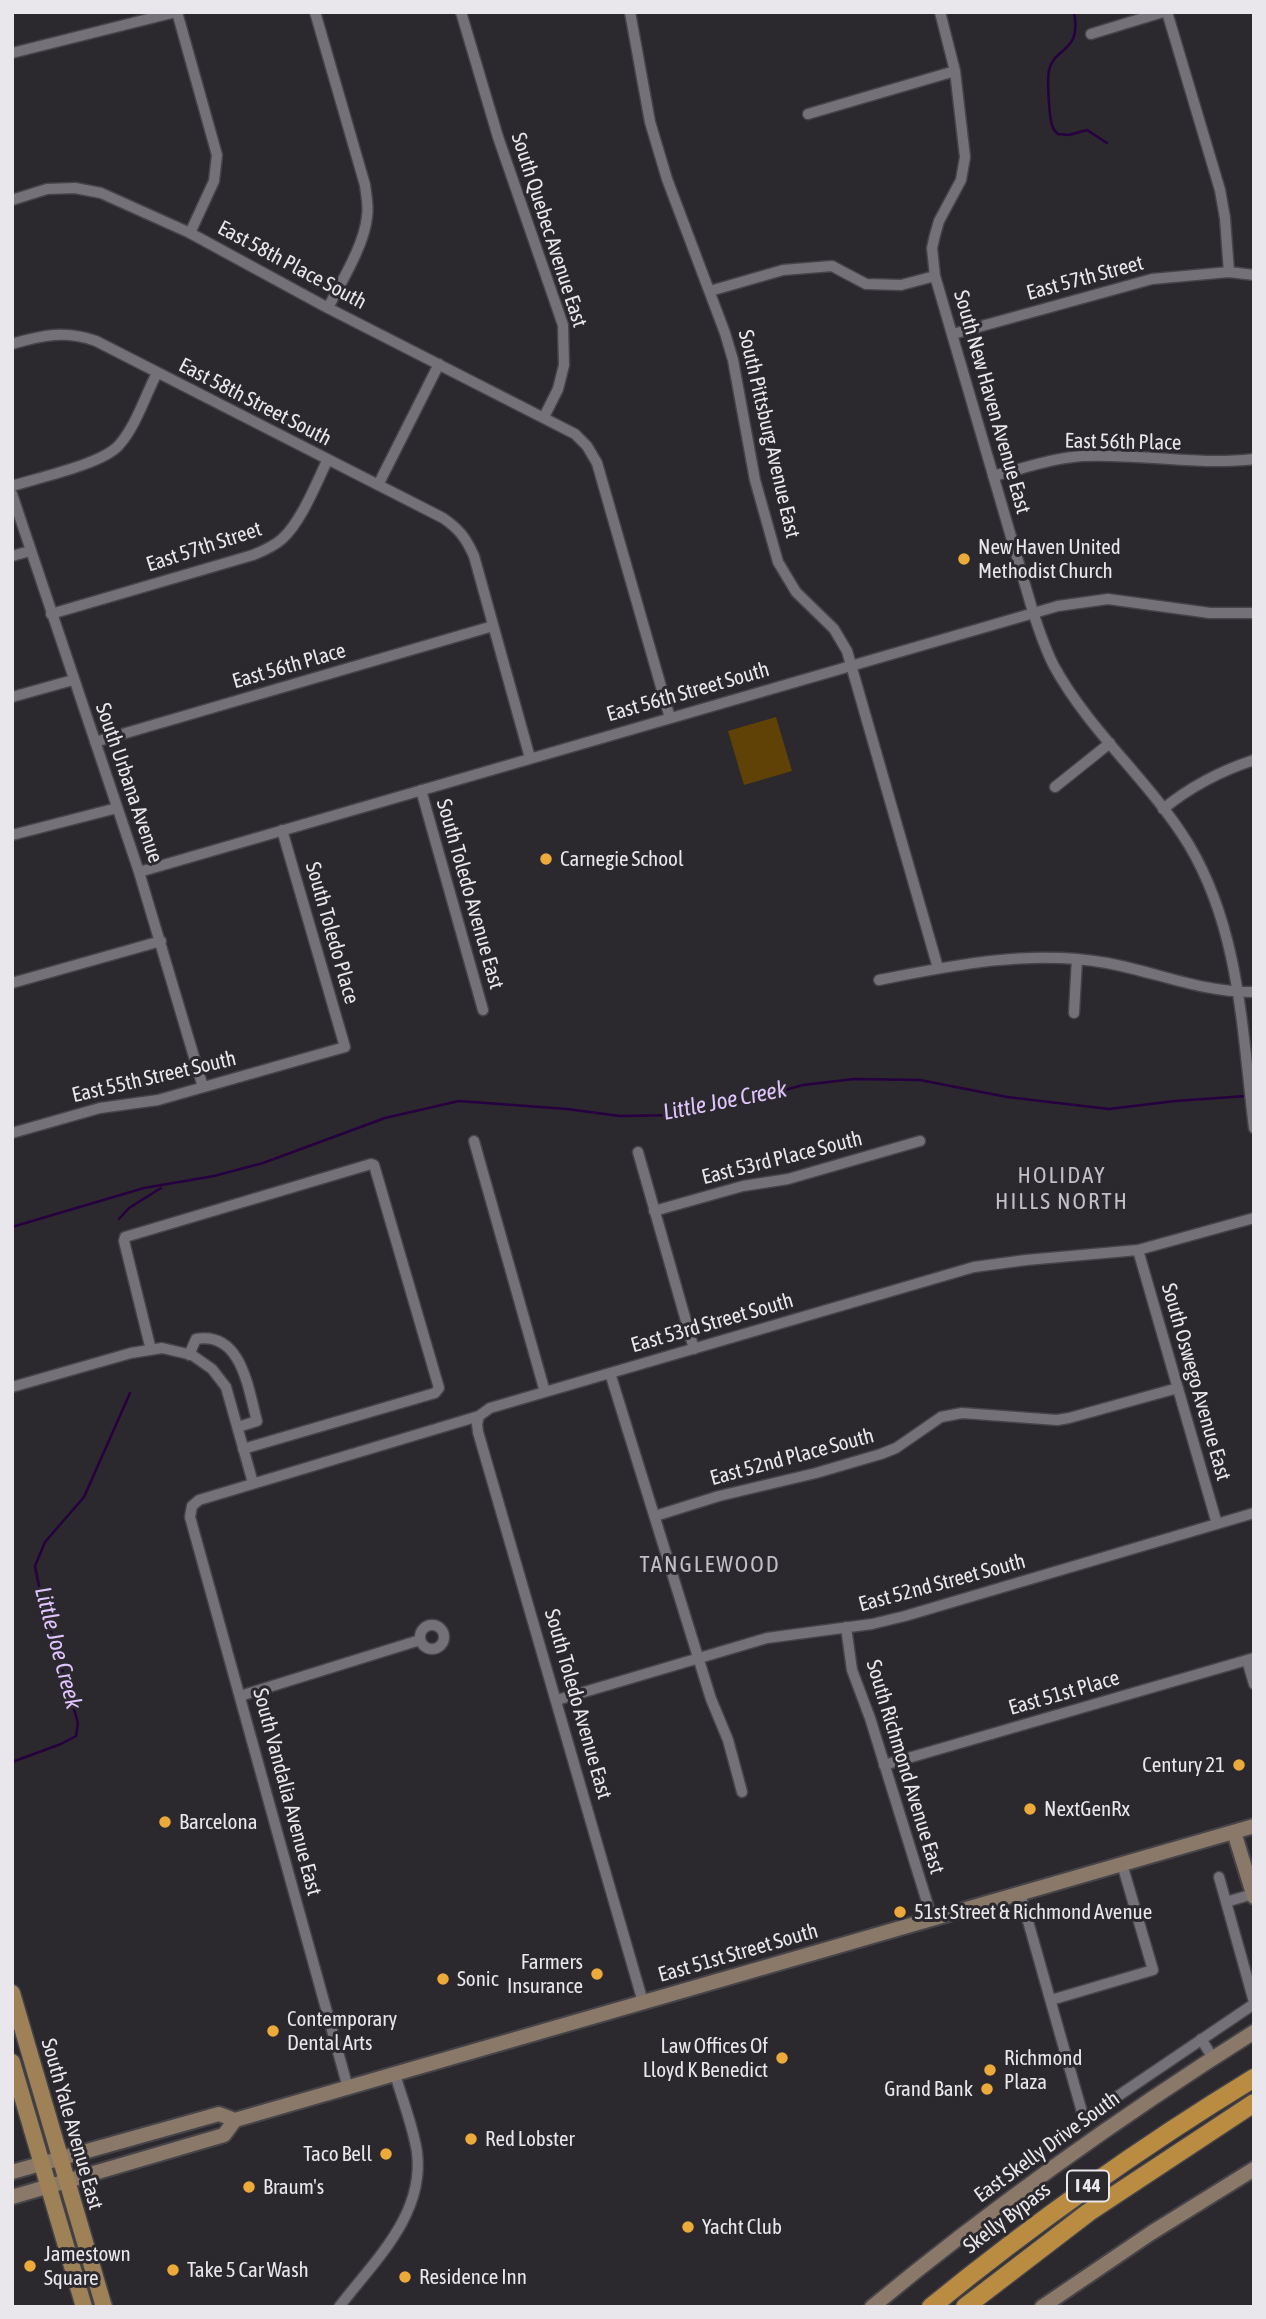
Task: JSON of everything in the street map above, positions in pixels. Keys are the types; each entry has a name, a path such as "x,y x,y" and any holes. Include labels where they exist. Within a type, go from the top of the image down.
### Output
{"highway":[{"name":"Skelly Bypass","path":"931,2307 1066,2202 1192,2116 1254,2078"},
{"name":"Skelly Bypass","path":"965,2307 1089,2212 1254,2103"}],"main road":[{"name":"East 51st Street South","path":"12,2172 219,2114 235,2120 1254,1826"},
{"path":"1234,1832 1253,1896"},
{"name":"South Yale Avenue East","path":"12,1993 104,2307"},
{"name":"East Skelly Drive South","path":"872,2307 989,2215 1075,2152 1254,2032"},
{"name":"South Yale Avenue East","path":"12,2062 84,2307"},
{"name":"East 51st Street South","path":"12,2197 224,2135 235,2120"},
{"path":"1042,2307 1151,2233 1254,2169"}],"street":[{"path":"12,53 177,12 217,155 214,181 190,233"},
{"path":"315,12 368,201 368,218 364,232 328,308"},
{"name":"South Quebec Avenue East","path":"461,12 498,137 563,325 564,365 558,389 544,417"},
{"name":"South Pittsburg Avenue East","path":"630,12 650,122 667,179 733,360 755,480 778,562 796,592 840,638 852,665 938,968"},
{"name":"South New Haven Avenue East","path":"940,12 955,71 965,157 955,195 939,221 935,234 932,248 935,276 1032,612 1054,667 1082,710 1187,842 1216,899 1227,933 1238,992 1254,1128"},
{"path":"1091,34 1165,12 1220,190 1229,272"},
{"path":"808,114 955,71"},
{"name":"East 58th Place South","path":"12,200 47,190 75,187 101,193 190,233 328,308 544,417"},
{"path":"710,291 782,270 832,266 866,284 901,285 935,276"},
{"name":"East 57th Street","path":"953,334 1152,279 1229,272 1254,275"},
{"name":"East 58th Street South","path":"12,344 50,334 79,335 96,341 443,518 458,529 474,556 493,626"},
{"path":"378,485 439,363"},
{"path":"12,485 97,459 118,447 156,373"},
{"path":"544,417 575,434 587,446 597,463 670,718"},
{"name":"East 56th Place","path":"993,476 1057,459 1083,456 1205,462 1254,459"},
{"name":"East 57th Street","path":"51,614 253,555 274,545 285,537 294,525 327,461"},
{"name":"South Urbana Avenue","path":"12,494 139,872 204,1087"},
{"path":"12,556 30,551"},
{"name":"East 56th Street South","path":"139,872 1032,612 1083,601 1108,599 1210,613 1254,613"},
{"path":"493,626 530,758"},
{"name":"East 56th Place","path":"95,742 493,626"},
{"path":"12,697 73,680"},
{"path":"1055,787 1110,743"},
{"path":"1163,809 1203,781 1254,760"},
{"name":"South Toledo Avenue East","path":"421,790 483,1010"},
{"path":"12,835 117,808"},
{"name":"South Toledo Place","path":"282,830 345,1047"},
{"path":"12,983 161,941"},
{"path":"879,980 938,968 1028,958 1077,959 1107,963 1220,990 1254,992"},
{"path":"1074,1013 1077,959"},
{"name":"East 55th Street South","path":"12,1133 100,1108 158,1100 345,1047"},
{"path":"474,1141 545,1392"},
{"name":"East 53rd Place South","path":"654,1211 743,1186 788,1179 920,1141"},
{"path":"638,1152 694,1349"},
{"path":"152,1350 127,1255 125,1237 374,1165 439,1388 435,1393 243,1449"},
{"name":"East 53rd Street South","path":"192,1506 199,1500 253,1483 479,1416 490,1408 974,1267 1138,1251 1254,1217"},
{"name":"South Oswego Avenue East","path":"1138,1251 1217,1524"},
{"path":"189,1355 196,1339 207,1337 223,1343 234,1352 241,1366 257,1421 238,1427"},
{"path":"12,1387 131,1353 162,1348 189,1355 212,1369 226,1387 253,1483"},
{"path":"610,1373 698,1659 728,1740 742,1792"},
{"name":"East 52nd Place South","path":"655,1516 719,1496 881,1454 896,1448 941,1417 962,1413 1069,1419 1178,1388"},
{"name":"South Toledo Avenue East","path":"479,1416 478,1432 643,2002"},
{"name":"South Vandalia Avenue East","path":"192,1506 190,1517 348,2088"},
{"name":"East 52nd Street South","path":"557,1700 767,1638 872,1624 929,1610 1254,1513"},
{"name":"South Richmond Avenue East","path":"846,1627 852,1670 932,1919"},
{"path":"240,1696 420,1640"},
{"path":"1250,1659 1254,1684"},
{"name":"East 51st Place","path":"884,1765 1250,1659"},
{"path":"1051,2000 1153,1970 1122,1864"},
{"path":"1020,1894 1084,2119 1254,2003 1219,1877"},
{"path":"1226,1902 1253,1896"},
{"path":"1201,2039 1213,2058"},
{"path":"339,2307 402,2224 413,2202 417,2181 416,2152 395,2074"}],"shaded area":[{"path":"776,717 792,771 744,785 728,731"}],"waterway":[{"path":"1074,12 1075,25 1071,42 1052,62 1049,70 1052,127 1058,134 1069,135 1087,130 1107,143"},
{"name":"Little Joe Creek","path":"12,1227 144,1188 214,1176 263,1163 385,1118 459,1101 620,1116 678,1115 730,1105 803,1085 854,1079 920,1080 1007,1097 1109,1109 1246,1096"},
{"name":"Little Joe Creek","path":"119,1219 129,1208 161,1188"},
{"name":"Little Joe Creek","path":"12,1762 76,1736 78,1723 42,1601 35,1566 45,1542 84,1497 130,1393"}],"place":[{"name":"New Haven United Methodist Church","path":"964,559"},
{"name":"Carnegie School","path":"546,859"},
{"name":"Century 21","path":"1239,1765"},
{"name":"NextGenRx","path":"1030,1809"},
{"name":"Barcelona","path":"165,1822"},
{"name":"51st Street & Richmond Avenue","path":"900,1912"},
{"name":"Farmers Insurance","path":"597,1974"},
{"name":"Sonic","path":"443,1979"},
{"name":"Contemporary Dental Arts","path":"273,2031"},
{"name":"Law Offices Of Lloyd K Benedict","path":"782,2058"},
{"name":"Richmond Plaza","path":"990,2070"},
{"name":"Grand Bank","path":"987,2089"},
{"name":"Red Lobster","path":"471,2139"},
{"name":"Taco Bell","path":"386,2154"},
{"name":"Braum's","path":"249,2187"},
{"name":"Yacht Club","path":"688,2227"},
{"name":"Jamestown Square","path":"30,2266"},
{"name":"Take 5 Car Wash","path":"173,2270"},
{"name":"Residence Inn","path":"405,2277"}],"district":[{"name":"HOLIDAY HILLS NORTH","path":"1062,1189"},
{"name":"TANGLEWOOD","path":"710,1565"}]}
